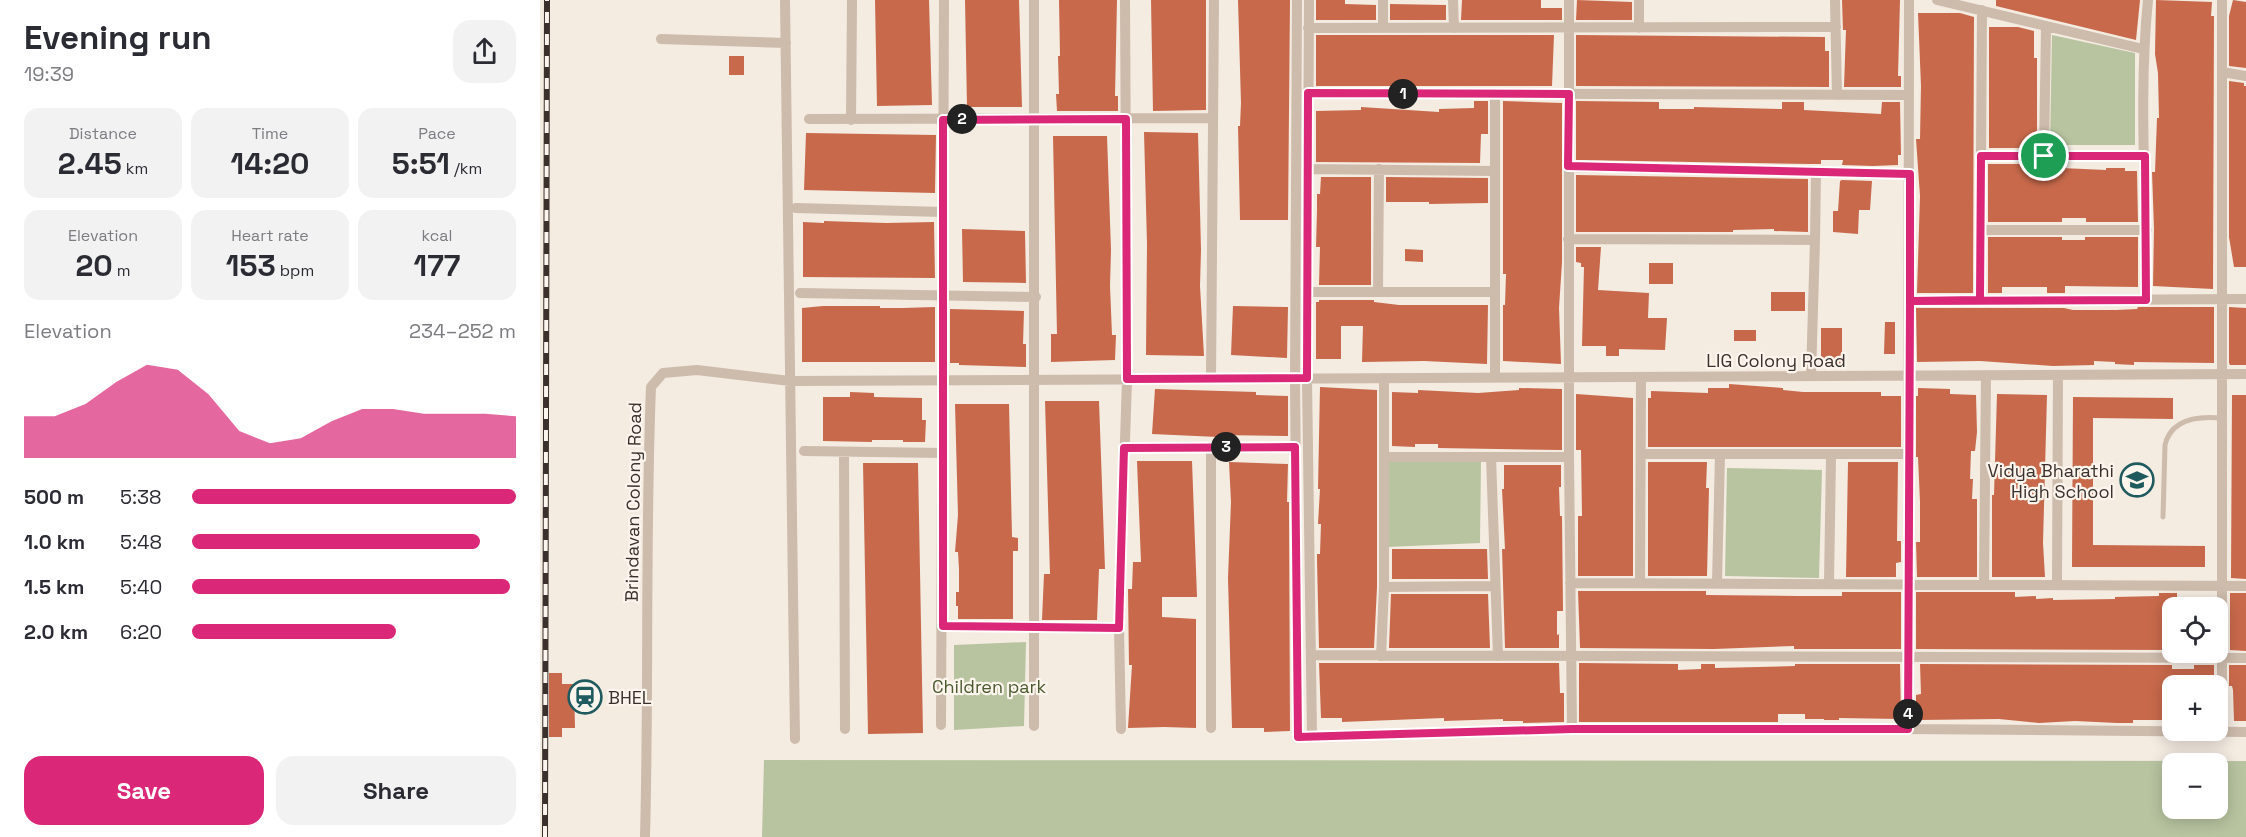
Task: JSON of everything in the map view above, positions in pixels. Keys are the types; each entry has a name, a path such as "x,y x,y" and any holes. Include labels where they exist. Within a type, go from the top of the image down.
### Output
{"street":[{"path":"785,0 795,739"},
{"path":"851,120 852,0"},
{"path":"941,725 944,0"},
{"path":"1034,0 1036,297 1033,381 1034,726"},
{"path":"1121,729 1119,628 1127,379 1125,0"},
{"path":"1211,379 1214,0"},
{"path":"1296,0 1295,447 1298,737 1572,729 2162,731"},
{"path":"1309,0 1307,378 1312,737"},
{"path":"1383,0 1383,28"},
{"path":"1453,0 1454,28"},
{"path":"1569,0 1568,239 1572,729"},
{"path":"1639,0 1639,28"},
{"path":"1835,0 1837,95"},
{"path":"1908,729 1910,0"},
{"path":"1937,0 2143,49"},
{"path":"2146,300 2147,230 2143,49 2148,0"},
{"path":"2222,0 2222,597"},
{"path":"1980,300 1982,10"},
{"path":"2044,156 2046,26"},
{"path":"1308,28 1836,27"},
{"path":"661,39 786,43"},
{"path":"2222,72 2246,76"},
{"path":"1308,93 1910,95"},
{"path":"1495,94 1495,378"},
{"path":"809,119 1212,118"},
{"path":"1981,156 2145,156"},
{"path":"1568,166 1910,174"},
{"path":"1308,169 1494,171"},
{"path":"1378,292 1379,170"},
{"path":"1810,376 1816,172"},
{"path":"796,208 943,212"},
{"path":"1981,230 2147,230"},
{"path":"1568,239 1815,240"},
{"path":"1307,292 1494,292"},
{"path":"800,293 1036,297"},
{"path":"1910,301 2246,299"},
{"name":"Brindavan Colony Road","path":"645,837 648,724 648,464 651,387 663,373 697,370 790,381 1295,379"},
{"name":"LIG Colony Road","path":"1295,379 2246,374"},
{"path":"1984,585 1986,375"},
{"path":"2057,585 2058,375"},
{"path":"1640,583 1641,377"},
{"path":"1381,656 1384,587 1384,378"},
{"path":"1211,447 1211,728"},
{"path":"1124,448 1295,447"},
{"path":"804,452 943,453"},
{"path":"844,452 845,729"},
{"path":"1641,454 1908,454"},
{"path":"1717,583 1720,454"},
{"path":"1829,584 1832,455"},
{"path":"1384,457 1569,458"},
{"path":"1491,457 1498,656"},
{"path":"1570,583 2246,586"},
{"path":"1384,587 1495,586"},
{"path":"943,626 1119,628"},
{"path":"1312,656 2162,658"},
{"path":"2228,658 2246,658"},
{"path":"2228,732 2246,732"}],"lane":[{"path":"2163,516 2165,445 2168,434 2189,419 2205,416 2223,418"}],"green space":[{"path":"2052,35 2135,53 2135,145 2050,145"},
{"path":"1387,460 1481,460 1480,543 1387,547"},
{"path":"1727,468 1822,470 1819,578 1725,576"},
{"name":"Children park","path":"1026,642 1024,726 954,730 954,645"},
{"path":"764,760 2162,761 2162,819 2228,819 2228,761 2246,761 2246,837 762,837"}],"building":[{"path":"875,0 929,0 932,105 877,106"},
{"path":"965,0 1019,0 1022,107 967,107"},
{"path":"1059,0 1117,0 1115,96 1118,96 1118,111 1057,111 1058,56 1060,56"},
{"path":"1151,0 1206,0 1206,110 1153,111"},
{"path":"1238,0 1290,0 1288,220 1240,220 1238,126 1240,126 1241,103"},
{"path":"1316,0 1345,0 1345,4 1376,5 1376,20 1316,20"},
{"path":"1462,0 1541,0 1541,8 1562,8 1562,20 1461,20"},
{"path":"1577,0 1632,2 1632,20 1576,20"},
{"path":"1842,0 1900,0 1898,76 1901,76 1901,87 1844,87 1846,30 1843,30"},
{"path":"1996,0 2140,0 2136,40 1996,6"},
{"path":"2156,0 2212,2 2211,16 2214,16 2213,289 2153,286 2152,172 2155,172 2157,118 2159,118 2158,73 2155,54"},
{"path":"2233,0 2246,2 2246,68 2229,66 2229,16"},
{"path":"1390,4 1446,5 1446,20 1390,20"},
{"path":"1918,13 1960,13 1974,17 1973,293 1917,293 1920,196 1916,139 1920,139 1921,86"},
{"path":"1989,27 2018,27 2034,31 2034,58 2037,58 2037,148 1989,148"},
{"path":"1316,35 1554,35 1552,86 1316,86"},
{"path":"1576,35 1825,37 1825,51 1829,51 1829,87 1576,86"},
{"path":"729,56 744,56 744,75 729,75"},
{"path":"2229,81 2244,83 2246,86 2246,267 2234,267 2229,237"},
{"path":"1474,101 1488,101 1488,134 1481,134 1480,163 1316,162 1316,111 1361,110 1361,107 1439,112 1439,109 1474,108"},
{"path":"1503,101 1562,103 1562,262 1559,308 1561,364 1503,361 1503,305 1505,305 1506,274 1503,274"},
{"path":"1576,101 1659,102 1659,109 1694,109 1694,107 1782,109 1782,102 1804,102 1804,110 1881,114 1882,102 1900,102 1901,155 1898,155 1898,165 1873,166 1842,165 1843,160 1821,160 1821,164 1810,164 1576,160"},
{"path":"1144,132 1198,133 1200,286 1204,356 1146,355 1147,244"},
{"path":"806,133 936,135 935,193 804,190"},
{"path":"1053,136 1107,136 1110,286 1112,335 1116,335 1115,360 1051,362 1051,334 1057,334"},
{"path":"1988,164 2039,164 2039,167 2106,170 2106,168 2125,168 2125,171 2137,171 2138,222 2086,222 2086,218 2062,218 2062,222 1988,222"},
{"path":"1576,175 1808,179 1808,232 1774,231 1774,229 1733,230 1733,232 1576,232"},
{"path":"1321,177 1371,177 1371,285 1319,285 1320,247 1316,247 1317,194 1320,194"},
{"path":"1386,177 1488,178 1488,203 1386,202"},
{"path":"1840,181 1872,181 1870,210 1859,210 1858,234 1833,232 1833,211 1838,211"},
{"path":"824,221 934,222 935,278 803,277 803,222 824,223"},
{"path":"962,229 1025,231 1026,283 963,282"},
{"path":"1988,237 2062,237 2062,240 2085,240 2085,237 2138,237 2138,287 2065,286 2065,293 2047,293 2047,287 2002,287 2002,293 1988,293"},
{"path":"1576,247 1601,247 1598,290 1649,293 1648,318 1667,318 1665,350 1619,349 1619,356 1606,356 1606,346 1582,346 1584,267 1581,267 1581,263 1576,262"},
{"path":"1405,249 1423,250 1423,262 1405,261"},
{"path":"1649,263 1673,263 1673,284 1649,284"},
{"path":"1771,292 1805,292 1805,311 1771,311"},
{"path":"1319,300 1374,300 1374,302 1399,305 1488,305 1487,364 1424,361 1362,362 1363,326 1341,326 1341,359 1316,359 1316,302"},
{"path":"823,306 935,307 935,362 802,362 802,308"},
{"path":"1233,306 1288,307 1287,358 1231,355"},
{"path":"2138,307 2214,307 2214,363 2134,362 2134,365 2094,361 2094,365 2053,366 1980,361 1917,362 1916,308 2117,310 2137,309"},
{"path":"2229,307 2246,308 2246,365 2230,365 2229,363"},
{"path":"950,309 1024,311 1023,344 1026,344 1026,367 950,363"},
{"path":"1885,322 1895,322 1895,354 1884,354"},
{"path":"1821,328 1842,328 1842,366 1821,366"},
{"path":"1734,330 1756,330 1756,341 1734,341"},
{"path":"1729,384 1783,388 1783,390 1803,392 1881,392 1881,396 1901,396 1901,447 1648,447 1648,398 1651,398 1651,391 1708,393 1708,388 1729,388"},
{"path":"1320,387 1377,390 1377,587 1374,648 1319,648 1317,554 1320,554 1321,524 1318,524"},
{"path":"1519,388 1562,389 1562,450 1438,448 1438,444 1415,444 1415,447 1392,446 1392,392 1418,393 1418,390 1478,393 1519,390"},
{"path":"1918,388 1950,389 1950,394 1976,395 1977,432 1975,451 1971,451 1970,479 1973,479 1972,499 1977,499 1977,577 1917,577 1916,542 1920,542 1918,457 1916,457"},
{"path":"1155,389 1256,392 1256,395 1288,396 1288,436 1218,435 1218,437 1152,434"},
{"path":"850,392 874,393 874,397 922,398 922,420 926,420 925,442 823,441 823,397 850,397"},
{"path":"1576,394 1633,398 1633,576 1578,576 1578,516 1582,516 1581,450 1576,450"},
{"path":"1997,394 2047,395 2043,543 2045,577 1992,577 1992,495 1994,495"},
{"path":"2232,395 2246,395 2246,579 2231,578"},
{"path":"2073,397 2173,398 2173,419 2093,418 2093,545 2205,546 2205,567 2072,567"},
{"path":"1045,401 1099,401 1105,569 1099,569 1097,620 1042,620 1044,574 1050,574"},
{"path":"955,404 1009,404 1012,537 1018,538 1018,551 1013,551 1013,619 958,619 956,592 959,592 959,569 958,552 955,552 958,515"},
{"path":"1137,461 1192,461 1197,597 1162,597 1162,617 1196,619 1196,728 1128,728 1132,665 1129,665 1128,589 1132,589 1133,562 1141,562"},
{"path":"1229,462 1288,464 1290,731 1264,732 1264,728 1232,728 1228,578 1231,502"},
{"path":"1648,462 1707,462 1706,488 1709,488 1707,576 1648,576"},
{"path":"1848,462 1898,462 1897,541 1901,541 1901,562 1896,563 1896,577 1846,577"},
{"path":"863,463 918,463 923,733 868,734"},
{"path":"1504,465 1561,465 1561,487 1559,487 1560,516 1562,516 1563,611 1557,611 1559,648 1505,648 1502,549 1505,549 1502,489 1504,489"},
{"path":"1392,549 1487,549 1488,579 1392,579"},
{"path":"1578,591 1706,591 1706,595 1797,596 1842,596 1842,592 1901,592 1901,649 1794,649 1794,646 1714,649 1580,648"},
{"path":"1916,592 2015,592 2015,597 2036,596 2036,599 2053,598 2053,600 2115,599 2115,597 2159,596 2159,593 2177,593 2177,597 2162,597 2162,650 1916,649"},
{"path":"2230,593 2246,593 2246,651 2230,650"},
{"path":"1391,594 1488,594 1490,648 1389,648"},
{"path":"1319,663 1559,663 1560,693 1564,693 1564,722 1523,723 1523,721 1503,721 1503,719 1444,721 1444,718 1342,722 1342,718 1321,718"},
{"path":"1579,663 1678,664 1678,670 1701,669 1701,664 1715,664 1715,668 1795,666 1795,664 1900,664 1901,719 1839,718 1839,720 1824,720 1805,719 1805,714 1778,714 1778,722 1579,722"},
{"path":"1920,664 2172,665 2172,669 2194,669 2194,665 2214,665 2214,675 2162,675 2162,720 2133,720 2133,723 2075,721 2039,723 1999,719 1919,720 1916,719 1916,695 1921,694"},
{"path":"2229,665 2246,665 2246,721 2234,721 2233,690 2232,686 2229,686"},
{"path":"549,673 562,673 562,684 574,684 575,728 562,728 562,737 549,737"}],"railway":[{"path":"545,837 547,0"}],"place":[{"name":"Vidya Bharathi High School","path":"2137,480"},
{"name":"BHEL","path":"585,697"}],"route":[{"path":"2044,156 1981,156 1980,300 1910,301 1910,174 1568,166 1569,94 1308,93 1307,378 1127,379 1126,119 943,120 943,626 1119,628 1124,448 1295,447 1298,737 1572,729 1908,729 1910,301 2146,300 2145,156 2044,156"}]}
